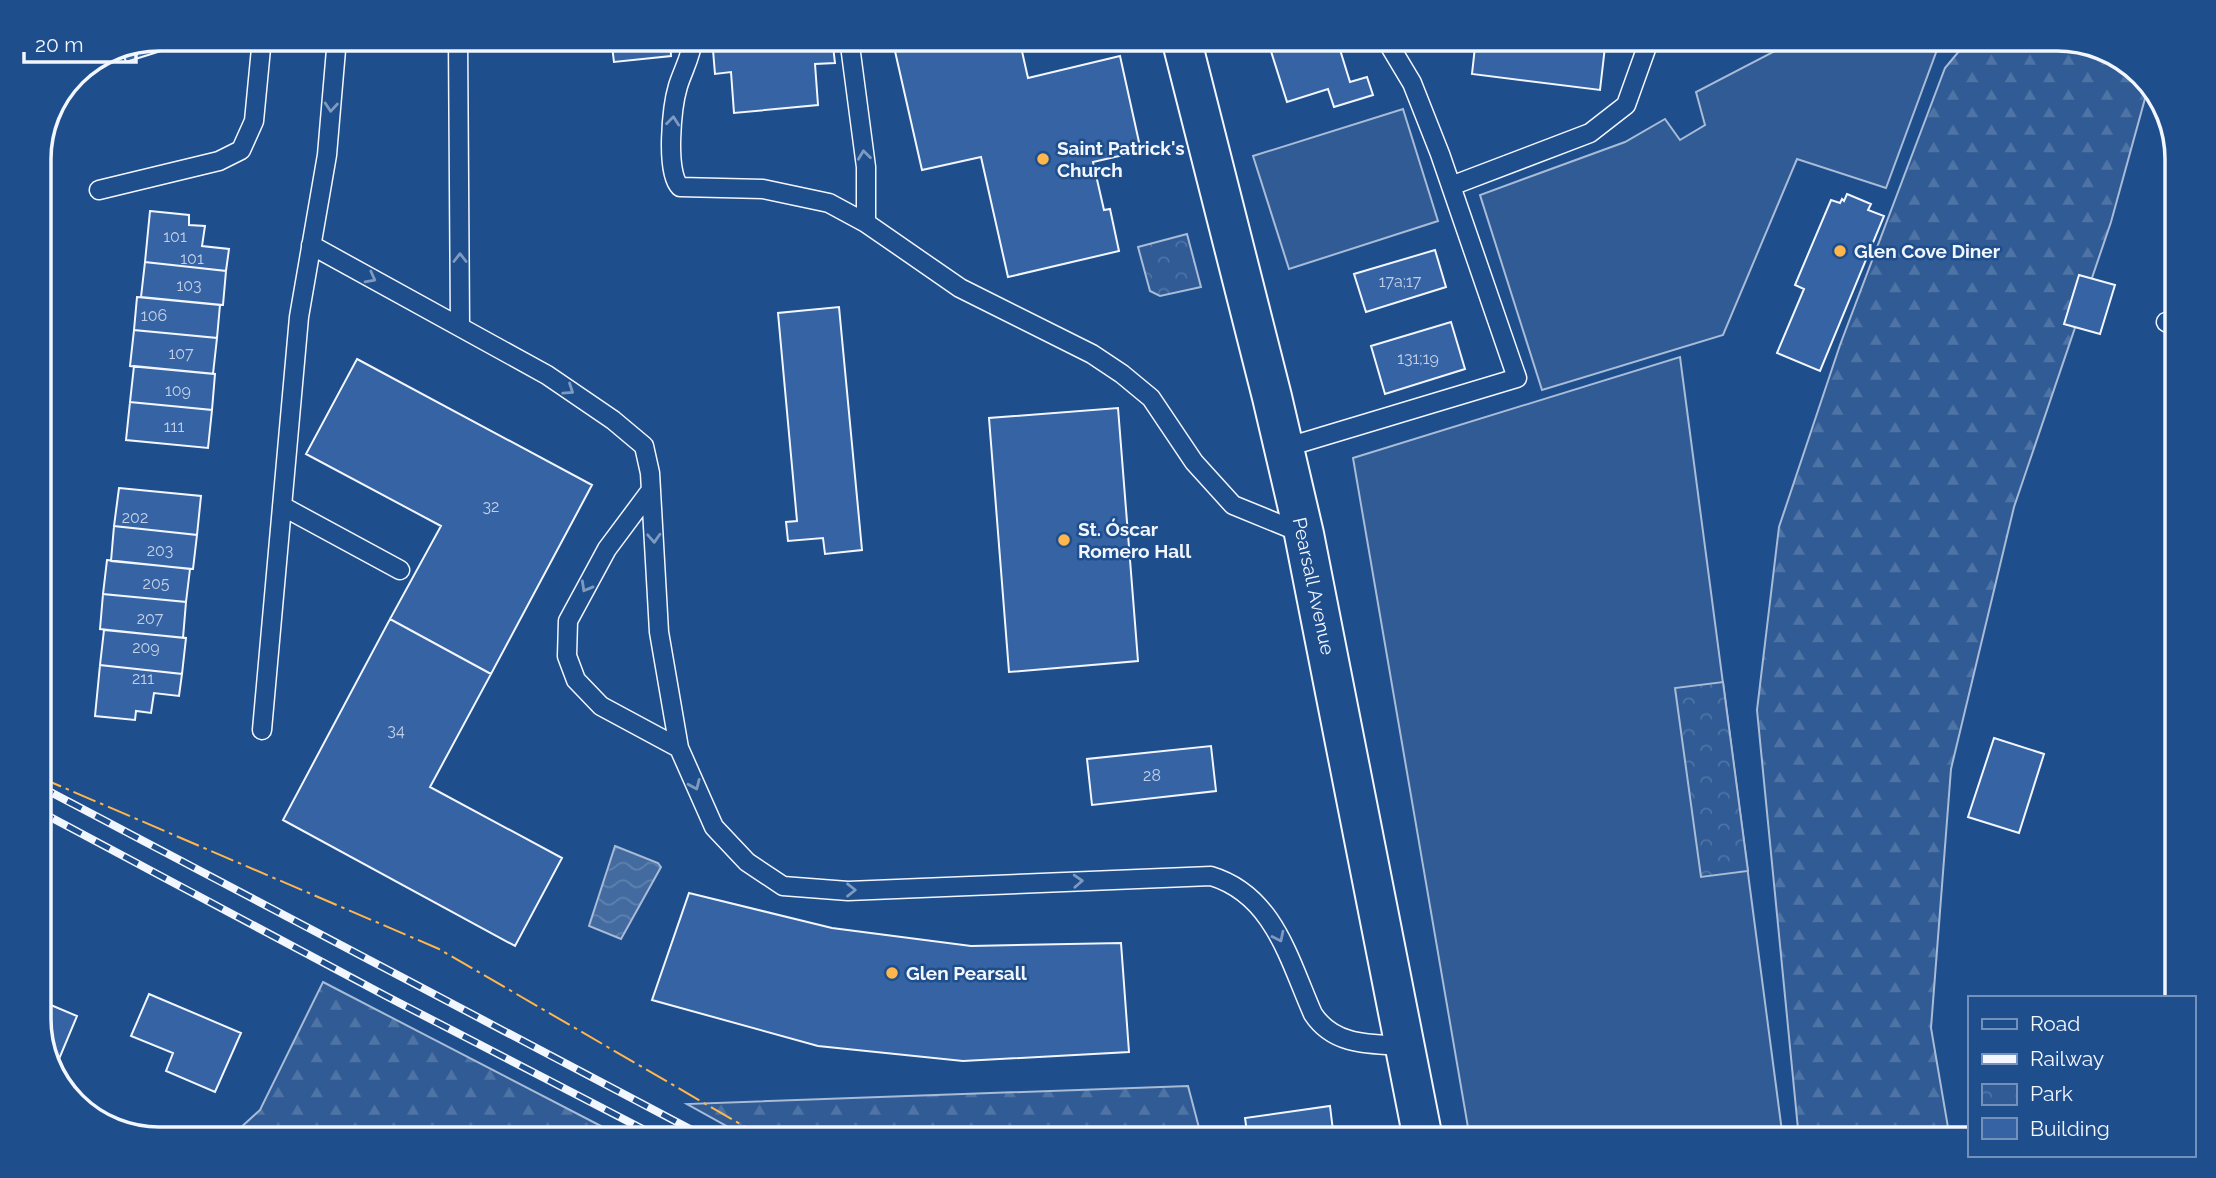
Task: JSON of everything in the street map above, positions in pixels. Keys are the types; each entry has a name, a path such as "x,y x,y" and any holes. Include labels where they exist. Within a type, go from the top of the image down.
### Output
{"street":[{"name":"Pearsall Avenue","path":"1184,51 1304,534 1421,1127"}],"lane":[{"path":"99,190 219,161 241,150 254,121 261,51"},
{"path":"262,730 299,317 327,155 336,51"},
{"path":"458,51 460,326"},
{"path":"690,51 678,86 672,126 672,175 680,187 763,189 829,202 866,223 960,288 1092,354 1122,374 1152,398 1194,462 1233,505 1304,534"},
{"path":"851,51 866,167 866,223"},
{"path":"1284,448 1517,377 1412,83 1393,51"},
{"path":"1451,186 1590,133 1626,105 1645,51"},
{"path":"311,246 547,375 613,420 644,446 651,490 659,632 679,748 714,827 747,862 783,886 848,891 1211,876 1227,881 1259,904 1277,932 1313,1014 1321,1026 1347,1040 1405,1046"},
{"path":"651,490 607,549 568,621 567,656 576,681 601,706 679,748"},
{"path":"282,506 400,570"}],"shaded area":[{"path":"1775,51 1937,51 1886,188 1797,159 1723,335 1542,390 1480,195 1625,142 1665,119 1680,140 1705,125 1696,92"},
{"path":"1403,109 1438,221 1289,269 1253,156"},
{"path":"1680,357 1781,1127 1468,1127 1353,458"}],"green space":[{"path":"1959,51 2079,53 2092,56 2117,69 2129,77 2145,97 2111,222 2014,507 1951,769 1931,1028 1948,1127 1798,1127 1757,710 1779,527 1840,345 1945,68"},
{"path":"1187,234 1201,287 1160,296 1150,291 1138,247"},
{"path":"1723,682 1748,871 1701,877 1675,688"},
{"path":"323,982 603,1127 241,1127 260,1110"},
{"path":"1188,1086 1199,1127 728,1127 687,1104"}],"water":[{"path":"615,846 658,863 661,867 621,939 589,926"}],"building":[{"path":"161,51 126,62 124,56"},
{"path":"613,51 671,51 671,56 614,62"},
{"path":"713,51 834,51 835,63 815,64 818,105 734,113 731,72 715,74"},
{"name":"Saint Patrick's Church","path":"895,51 1022,51 1028,78 1120,56 1141,151 1093,162 1104,210 1110,209 1119,251 1008,277 981,157 922,170"},
{"path":"1271,51 1340,51 1350,82 1367,77 1373,95 1334,107 1328,89 1287,102"},
{"path":"1475,51 1604,51 1600,90 1472,74"},
{"name":"Glen Cove Diner","path":"1847,194 1871,204 1868,210 1884,216 1820,371 1777,353 1804,289 1795,285 1831,200 1840,203"},
{"path":"150,211 189,215 189,225 205,226 202,246 229,249 226,271 145,262"},
{"path":"1435,250 1446,287 1366,312 1354,274"},
{"path":"145,262 226,271 223,305 141,297"},
{"path":"2079,275 2115,285 2100,334 2064,324"},
{"path":"137,297 220,305 217,338 134,330"},
{"path":"839,307 862,550 825,554 823,538 788,541 786,522 797,521 778,313"},
{"path":"1451,322 1465,369 1385,394 1371,346"},
{"path":"134,330 217,338 213,374 130,366"},
{"path":"357,359 592,485 491,674 390,619 441,526 306,454"},
{"path":"134,366 215,374 212,410 130,402"},
{"path":"130,402 212,410 208,448 126,440"},
{"name":"St. Óscar Romero Hall","path":"1118,408 1138,661 1009,672 989,418"},
{"path":"119,488 201,496 197,535 114,526"},
{"path":"114,526 197,535 193,569 111,561"},
{"path":"107,560 190,569 186,602 103,594"},
{"path":"103,594 186,602 183,638 100,629"},
{"path":"390,619 491,674 430,787 562,858 515,946 283,820"},
{"path":"104,630 186,638 182,674 100,665"},
{"path":"100,665 182,674 179,696 154,693 151,713 136,711 135,720 95,716"},
{"path":"1994,738 2044,754 2019,833 1968,817"},
{"path":"1211,746 1216,791 1092,805 1087,759"},
{"name":"Glen Pearsall","path":"689,893 832,928 971,946 1121,943 1129,1052 963,1061 818,1046 652,1000"},
{"path":"149,994 241,1033 215,1092 166,1071 173,1053 131,1036"},
{"path":"51,1005 77,1016 59,1060 51,1027"},
{"path":"1330,1106 1333,1127 1246,1127 1245,1118"}],"railway":[{"path":"51,792 686,1127"},
{"path":"51,817 639,1127"}],"power":[{"path":"51,782 439,949 745,1127"}],"place":[{"name":"Saint Patrick's Church","path":"1043,159"},
{"name":"Glen Cove Diner","path":"1840,251"},
{"name":"St. Óscar Romero Hall","path":"1064,540"},
{"name":"Glen Pearsall","path":"892,973"}]}
